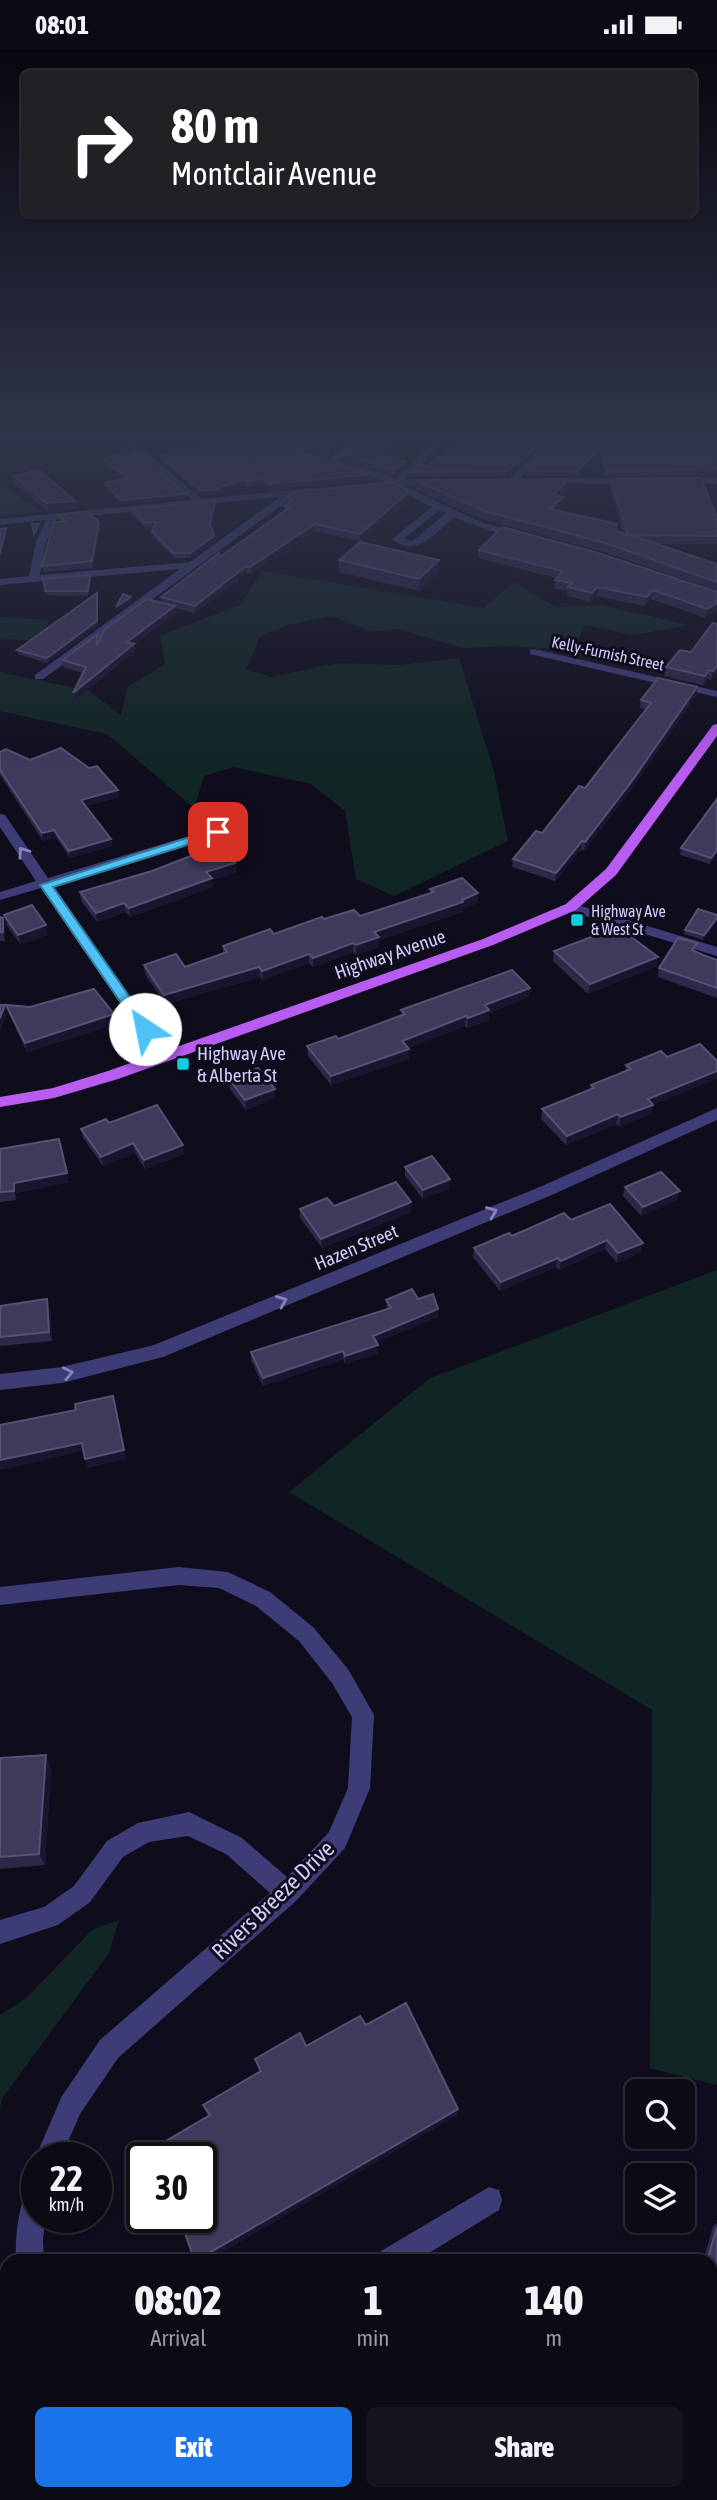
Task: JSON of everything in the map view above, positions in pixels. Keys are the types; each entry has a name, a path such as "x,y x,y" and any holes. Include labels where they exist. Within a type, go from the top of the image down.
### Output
{"main road":[{"name":"Highway Avenue","path":"0,1102 54,1093 167,1055 498,938 571,907 611,872 717,728"}],"street":[{"path":"34,579 39,550"},
{"path":"39,677 215,550"},
{"path":"0,582 195,565"},
{"name":"Kelly-Furnish Street","path":"534,652 717,694"},
{"path":"0,818 145,1029 167,1055"},
{"path":"0,896 46,885 218,832"},
{"path":"571,907 717,952"},
{"name":"Hazen Street","path":"0,1383 62,1375 158,1352 548,1190 717,1114"},
{"name":"Rivers Breeze Drive","path":"0,1596 179,1576 221,1579 263,1599 306,1634 340,1676 363,1715 359,1788 337,1840 288,1892 109,2049 71,2105 55,2142"},
{"path":"0,1932 50,1917 82,1894 115,1849 146,1831 189,1824 234,1846 288,1892"},
{"path":"402,2254 489,2200"},
{"path":"30,2233 30,2254"}],"green space":[{"path":"262,571 484,608 514,582 556,607 601,605 689,625 633,635 585,625 573,650 506,646 463,648 398,629 371,632 332,616 287,625 260,637 246,669 271,677 338,663 399,665 459,658 494,772 508,841 394,896 356,879 345,811 311,784 234,767 204,776 194,808 107,734 0,711 0,672 89,691 121,715 127,687 165,664 160,636 240,605"},
{"path":"0,617 49,620 41,642 0,638"},
{"path":"717,1270 717,2085 650,2068 652,1710 289,1492 430,1378"},
{"path":"119,1920 109,1953 3,2097 0,2108 0,2015 25,1999 93,1929"}],"building":[{"path":"46,550 94,550 92,561 42,566"},
{"path":"170,550 194,550 190,553 173,553"},
{"path":"229,550 275,550 250,567 246,566 195,606 161,597 219,553 220,557"},
{"path":"350,550 397,550 439,560 419,579 339,560"},
{"path":"481,550 589,550 717,592 717,603 707,609 653,590 647,597 597,587 592,593 568,587 572,583 555,580 563,571"},
{"path":"626,550 676,550 717,564 717,582"},
{"path":"90,575 88,591 45,591 43,579"},
{"path":"97,593 97,621 47,658 17,650"},
{"path":"123,594 131,597 116,607"},
{"path":"147,599 175,606 127,642 134,644 73,693 86,667 62,660 97,635 97,645 104,630"},
{"path":"713,623 717,624 717,666 713,671 709,670 705,676 666,667 680,650 691,652"},
{"path":"658,678 697,687 632,781 585,842 582,841 556,873 513,859 536,831 542,833 579,786 585,788 651,703 641,700"},
{"path":"61,748 89,768 97,766 118,790 81,800 111,839 69,851 54,830 42,833 0,770 0,752 6,749 30,760"},
{"path":"717,799 717,850 711,858 681,848"},
{"path":"219,845 235,863 206,872 212,878 129,908 124,903 96,913 80,892 152,871"},
{"path":"462,878 478,893 462,900 463,902 374,932 379,937 356,945 353,943 313,958 309,954 262,971 259,967 164,995 144,965 176,954 185,967 227,952 223,946 270,929 274,934 322,917 324,919 354,910 360,916 434,892 430,889"},
{"path":"32,905 46,925 18,935 4,915"},
{"path":"698,909 717,915 704,935 685,930"},
{"path":"0,917 3,918 3,932 0,932"},
{"path":"618,927 658,957 590,984 554,951"},
{"path":"678,938 697,943 692,950 717,960 717,988 659,968"},
{"path":"512,970 530,988 485,1005 489,1010 402,1041 409,1049 331,1076 307,1046 336,1036 338,1039 405,1014 401,1010"},
{"path":"94,989 114,1014 25,1043 6,1005 30,1007"},
{"path":"0,1005 5,1005 0,1018"},
{"path":"700,1044 717,1061 717,1071 648,1099 653,1105 620,1117 618,1114 567,1136 542,1109 594,1088 591,1085 631,1069 626,1065 661,1051 667,1057"},
{"path":"258,1068 275,1089 245,1100 229,1079"},
{"path":"157,1105 183,1145 144,1160 133,1143 101,1157 81,1129 106,1119 109,1123"},
{"path":"59,1139 67,1173 14,1183 14,1191 0,1192 0,1149"},
{"path":"432,1156 450,1179 423,1190 405,1167"},
{"path":"661,1172 680,1191 643,1207 625,1187"},
{"path":"396,1182 411,1202 321,1239 300,1209 327,1198 334,1206"},
{"path":"610,1204 643,1243 618,1253 607,1240 561,1261 558,1258 501,1282 474,1248 509,1233 512,1236 564,1213 571,1220"},
{"path":"412,1289 418,1299 433,1294 438,1309 373,1336 378,1345 345,1356 343,1351 263,1378 251,1352 391,1308 386,1300"},
{"path":"47,1299 49,1332 0,1337 0,1306"},
{"path":"113,1396 124,1450 85,1459 82,1443 0,1460 0,1425 76,1410 75,1404"},
{"path":"46,1755 39,1854 0,1857 0,1758"},
{"path":"406,2003 458,2109 207,2254 192,2254 185,2233 217,2233 217,2142 164,2142 210,2115 203,2105 261,2071 255,2059 300,2033 306,2046 360,2016 366,2025"},
{"path":"717,2227 717,2254 709,2254"}],"place":[{"name":"Highway Ave & West St","path":"577,920"},
{"name":"Highway Ave & Alberta St","path":"183,1064"}],"route":[{"path":"145,1029 46,885 218,832"}]}
